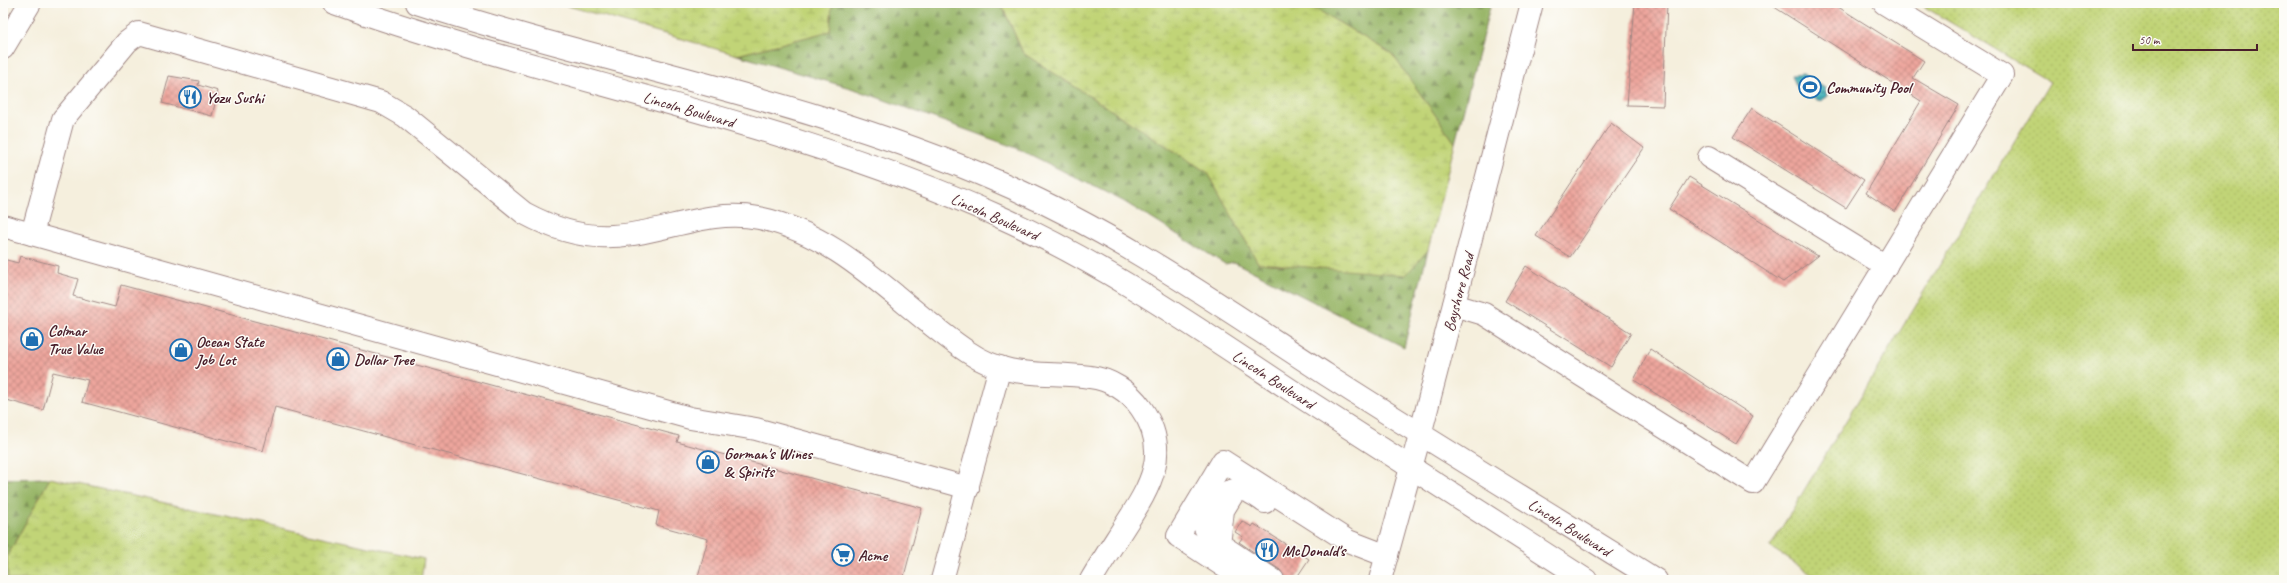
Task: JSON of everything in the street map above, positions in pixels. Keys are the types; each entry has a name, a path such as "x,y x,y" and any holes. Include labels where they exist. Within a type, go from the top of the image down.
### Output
{"main road":[{"path":"3,48 30,3"},
{"name":"Lincoln Boulevard","path":"334,3 449,42 718,117 821,148 902,176 997,216 1096,265 1411,469 1586,580"},
{"name":"Lincoln Boulevard","path":"417,3 498,28 784,105 903,144 999,181 1096,229 1150,260 1420,434 1656,580"},
{"name":"Bayshore Road","path":"1380,580 1411,469 1532,3"},
{"path":"1454,305 1484,314 1753,483 2002,75 1884,3"},
{"path":"32,234 65,115 127,42 139,33 145,33 381,102 416,124 524,213 538,220 567,230 610,237 698,219 730,216 759,218 794,229 855,262 956,344 978,358 1000,367 1034,375 1091,377 1102,379 1132,397 1150,423 1156,445 1156,456 1150,485 1091,580"},
{"path":"1709,157 1886,266"},
{"path":"3,226 690,418 756,429 968,488"},
{"path":"942,580 1000,367"},
{"path":"1245,580 1178,536 1223,461 1348,542 1387,556"},
{"path":"1273,580 1218,545 1206,533 1203,523 1204,518 1212,505 1220,496 1236,490 1248,492 1269,504 1284,500"}],"green space":[{"path":"558,3 832,3 830,31 737,55"},
{"path":"832,3 1001,3 1023,53 1208,173 1258,263 1406,274 1428,250 1404,347 1234,262 1225,264 1123,201 1019,149 857,90 737,55 830,31"},
{"path":"1001,3 1306,3 1392,54 1455,143 1428,250 1406,275 1258,263 1208,173 1023,53"},
{"path":"1306,3 1491,3 1455,143 1392,54"},
{"path":"1918,3 2284,3 2284,580 1820,580 1770,547 2050,82"},
{"path":"50,478 7,557 8,580 3,580 3,479"},
{"path":"50,478 424,559 421,580 8,580 7,557"}],"water":[{"name":"Community Pool","path":"1804,74 1825,88 1827,96 1821,101 1802,93 1799,90 1792,75"}],"building":[{"path":"1635,3 1667,3 1663,106 1627,105"},
{"path":"1768,3 1832,3 1924,61 1913,78 1959,105 1895,212 1866,193 1921,101"},
{"name":"Yozu Sushi","path":"169,76 199,81 198,85 218,91 212,116 162,103"},
{"path":"1752,108 1864,180 1846,208 1733,137"},
{"path":"1611,123 1644,148 1570,257 1536,236"},
{"path":"1689,177 1818,256 1783,282 1669,209"},
{"path":"20,256 58,266 57,273 78,279 73,296 115,307 121,285 679,436 677,442 922,508 903,580 697,580 708,539 656,525 659,511 275,407 263,451 82,402 88,380 53,372 43,410 3,399 3,259 18,263"},
{"path":"1526,266 1631,333 1611,367 1505,301"},
{"path":"1650,349 1753,416 1736,444 1634,380"},
{"name":"McDonald's","path":"1242,521 1252,527 1254,524 1309,559 1295,580 1285,580 1280,570 1239,542 1243,537 1235,532"}],"place":[{"name":"Community Pool","path":"1810,87"},
{"name":"Yozu Sushi","path":"190,97"},
{"name":"Colmar True Value","path":"32,339"},
{"name":"Ocean State Job Lot","path":"181,350"},
{"name":"Dollar Tree","path":"338,359"},
{"name":"Gorman's Wines & Spirits","path":"708,462"},
{"name":"McDonald's","path":"1267,550"},
{"name":"Acme","path":"843,555"}]}
